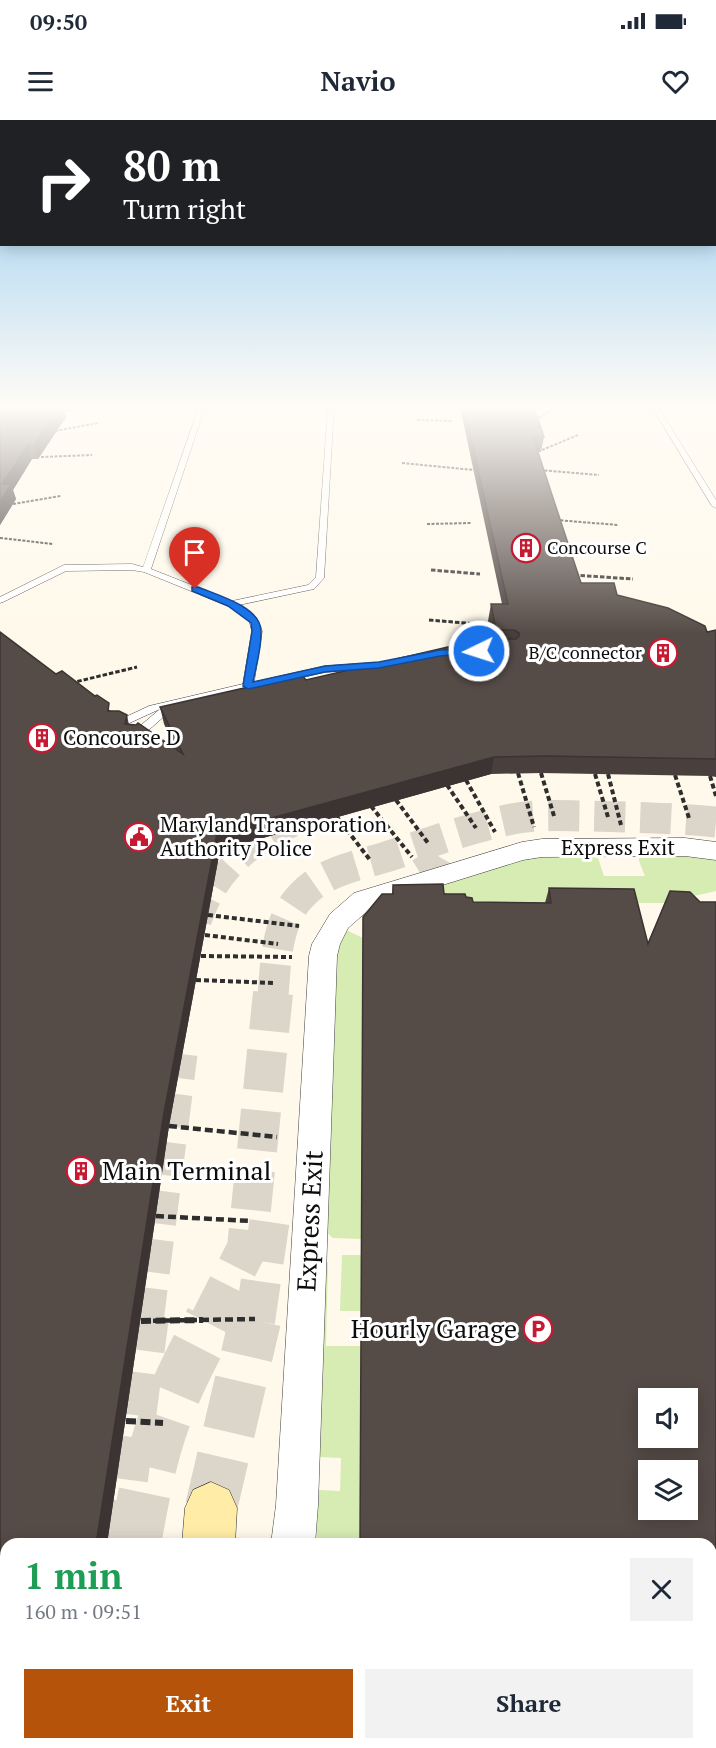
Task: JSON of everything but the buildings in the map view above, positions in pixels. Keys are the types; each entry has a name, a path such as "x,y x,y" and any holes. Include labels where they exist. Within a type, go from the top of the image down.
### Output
{"street":[{"name":"Express Exit","path":"353,908 377,894 530,849 685,847 715,851"},
{"name":"Express Exit","path":"294,1538 323,956 332,931 366,890 415,864"}],"lane":[{"path":"146,570 176,483"},
{"path":"231,604 311,586 320,578 326,483"},
{"path":"702,483 716,506"},
{"path":"0,600 64,568 132,567 146,570 231,604 252,617 256,625 248,686"},
{"path":"119,724 153,708 248,686 325,669 395,662"},
{"path":"136,738 138,733 174,703"}],"path":[{"path":"13,504 61,496"},
{"path":"552,520 618,525"},
{"path":"427,524 471,523"},
{"path":"0,538 53,544"},
{"path":"431,570 480,574"},
{"path":"569,575 633,579"},
{"path":"429,620 489,625"},
{"path":"68,684 137,667"},
{"path":"518,773 534,827"},
{"path":"541,773 554,816"},
{"path":"595,774 608,817"},
{"path":"608,774 621,825"},
{"path":"675,775 689,818"},
{"path":"710,776 716,796"},
{"path":"466,780 495,832"},
{"path":"447,786 476,828"},
{"path":"396,800 428,843"},
{"path":"371,806 415,864"},
{"path":"337,817 370,860"},
{"path":"208,915 299,926"},
{"path":"205,935 278,944"},
{"path":"201,956 292,957"},
{"path":"196,980 274,983"},
{"path":"169,1126 277,1137"},
{"path":"156,1216 251,1221"},
{"path":"141,1321 255,1319"},
{"path":"126,1420 163,1423"}],"green space":[{"path":"557,854 558,858 598,858 604,876 645,876 639,861 639,854 693,854 716,857 716,891 663,903 614,903 380,918 365,911 375,905 515,860"},
{"path":"346,930 363,938 361,1239 333,1238 325,1231 337,948"},
{"path":"342,1255 361,1255 361,1311 340,1311"},
{"path":"328,1262 326,1346 361,1346 360,1538 316,1538 319,1490 340,1491 341,1458 319,1457 324,1263"}],"tunnel":[{"path":"273,995 279,942 286,918 301,896 329,875 464,831 521,817 589,816 716,822"},
{"path":"199,921 215,887 237,860 266,838 299,822"},
{"path":"419,871 438,859 445,847"},
{"path":"210,1321 247,1248 273,993"},
{"path":"147,1321 181,1054"},
{"path":"255,1321 270,1218"},
{"path":"119,1538 147,1320"},
{"path":"136,1538 151,1466 164,1421 180,1382 211,1320"},
{"path":"211,1508 255,1320"}],"place":[{"name":"Concourse C","path":"526,548"},
{"name":"B/C connector","path":"663,653"},
{"name":"Concourse D","path":"42,738"},
{"name":"Maryland Transporation Authority Police","path":"139,837"},
{"name":"Main Terminal","path":"81,1171"},
{"name":"Hourly Garage","path":"538,1329"}],"route":[{"path":"195,589 240,608 254,619 257,631 248,686 325,669 379,665 440,653 479,651"}]}
